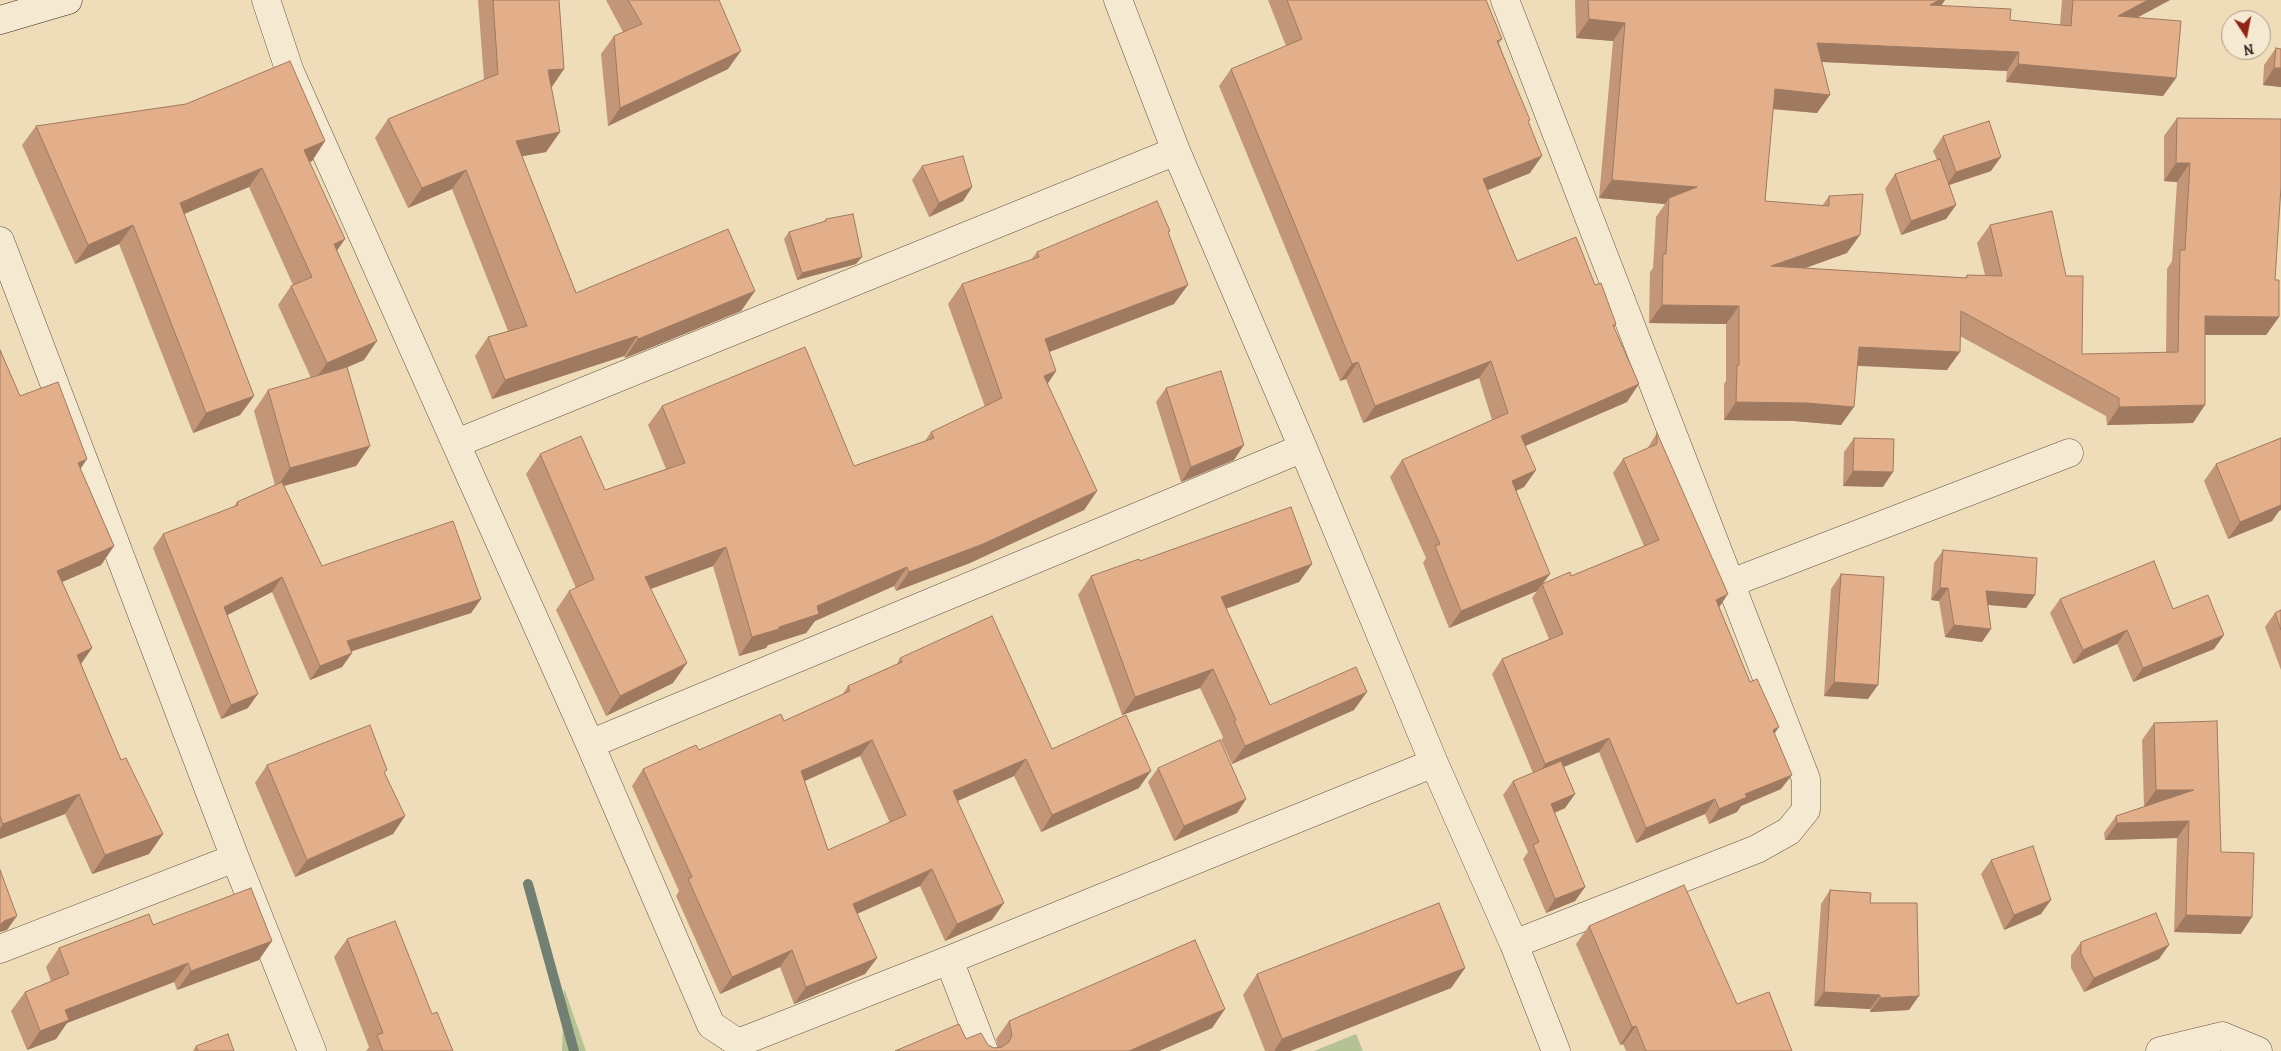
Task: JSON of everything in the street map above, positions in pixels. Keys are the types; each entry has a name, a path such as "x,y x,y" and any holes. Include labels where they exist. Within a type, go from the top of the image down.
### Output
{"street":[{"path":"0,20 68,0"},
{"path":"266,0 290,72 590,744 711,1025 738,1043 949,960 1434,763"},
{"path":"1118,0 1176,151 1303,448 1434,763 1514,944 1556,1051"},
{"path":"1505,0 1806,779 1806,810 1790,832 1757,849 1514,944"},
{"path":"457,444 1176,151"},
{"path":"0,240 10,298 312,1051"},
{"path":"590,744 1303,448"},
{"path":"1731,583 2070,453"},
{"path":"0,949 235,858"},
{"path":"949,960 984,1051"},
{"path":"2160,1051 2222,1036 2258,1051"}],"green space":[{"path":"564,988 586,1051 562,1051"},
{"path":"1356,1034 1363,1051 1314,1051"}],"building":[{"path":"493,0 559,0 564,69 548,70 560,132 516,141 576,293 728,229 755,291 638,339 637,336 505,380 488,337 527,326 466,170 422,188 388,119 498,74"},
{"path":"628,0 719,0 741,51 620,108 614,36 642,24"},
{"path":"1287,0 1486,0 1502,39 1497,41 1530,120 1528,121 1542,156 1483,179 1517,261 1576,237 1595,285 1601,283 1616,324 1613,325 1639,384 1521,436 1536,470 1512,481 1550,574 1461,611 1435,546 1440,544 1402,460 1508,413 1491,361 1375,406 1358,362 1352,364 1231,69 1302,39"},
{"path":"1588,0 1939,0 1930,5 2011,9 2010,20 2071,26 2073,0 2148,0 2118,16 2181,21 2176,78 2018,64 2019,52 1817,43 1830,95 1775,89 1765,201 1829,206 1829,196 1863,194 1860,235 1771,266 1967,278 1967,275 2002,276 1990,225 2052,211 2066,276 2083,276 2082,354 2178,352 2180,250 2185,250 2190,163 2176,163 2177,118 2281,119 2281,187 2275,280 2279,280 2279,317 2205,316 2205,405 2119,407 2119,398 1961,311 1960,352 1859,347 1854,407 1807,403 1736,402 1737,365 1739,365 1739,306 1662,305 1663,254 1666,254 1669,198 1697,187 1612,180 1625,23 1589,19"},
{"path":"2276,48 2281,49 2281,68 2274,68"},
{"path":"290,61 325,141 304,150 345,239 334,244 377,341 327,363 291,286 312,277 262,168 214,188 180,203 254,396 206,413 133,225 88,245 36,126 186,104"},
{"path":"1989,121 2001,157 1956,172 1943,136"},
{"path":"963,156 972,187 939,203 922,166"},
{"path":"1940,159 1956,205 1911,221 1895,174"},
{"path":"1157,201 1170,231 1168,232 1188,285 1045,339 1056,371 1044,376 1097,491 983,544 909,572 907,567 817,606 819,614 752,637 726,547 645,577 687,663 620,696 569,591 594,579 540,454 581,436 605,490 685,463 662,406 805,347 854,466 934,438 931,432 1002,398 962,284 1039,257 1037,252"},
{"path":"853,214 862,257 802,273 789,232 826,221 826,219"},
{"path":"0,350 20,396 58,382 87,459 78,463 114,546 57,571 92,648 77,655 121,760 126,758 163,834 105,855 79,794 3,824 0,816"},
{"path":"347,367 370,446 290,468 268,390"},
{"path":"1221,371 1244,445 1191,467 1166,388"},
{"path":"1657,433 1728,594 1716,600 1750,682 1757,679 1779,727 1773,730 1792,775 1745,794 1747,797 1719,809 1715,799 1646,828 1609,738 1545,764 1502,659 1563,634 1542,584 1570,572 1571,576 1659,540 1623,459 1657,444"},
{"path":"1854,438 1894,439 1893,472 1853,471"},
{"path":"2281,438 2281,505 2240,522 2216,464"},
{"path":"282,482 322,566 453,521 481,599 347,641 352,653 320,666 282,577 224,607 258,694 231,705 163,534 238,505 237,502"},
{"path":"1291,507 1312,564 1221,597 1270,705 1356,667 1367,692 1245,746 1234,721 1236,720 1213,669 1135,697 1091,576 1139,559 1140,561"},
{"path":"1943,550 2037,558 2035,595 1986,591 1991,629 1954,625 1948,588 1940,588"},
{"path":"2154,561 2173,609 2208,595 2224,635 2143,668 2127,630 2083,650 2060,599"},
{"path":"1841,574 1884,577 1878,685 1834,682"},
{"path":"2281,610 2281,630 2275,613"},
{"path":"992,616 1052,749 1126,715 1151,771 1052,815 1026,759 953,791 1004,903 957,924 932,869 853,904 877,958 806,987 792,950 732,977 688,879 692,877 643,769 696,745 699,750 781,714 784,721 850,691 848,686 902,662 900,658","holes":["872,740 906,815 828,850 801,771"]},
{"path":"2217,721 2221,852 2254,853 2252,917 2186,915 2189,821 2117,823 2116,816 2194,790 2156,790 2154,723"},
{"path":"370,725 387,770 384,772 405,816 307,860 267,765"},
{"path":"1220,740 1246,799 1184,826 1158,768"},
{"path":"1561,761 1575,794 1551,804 1585,887 1555,899 1533,845 1539,842 1513,781"},
{"path":"2033,846 2051,900 2014,915 1991,860"},
{"path":"0,870 17,916 4,921 0,925"},
{"path":"1684,885 1737,1004 1769,992 1792,1051 1646,1051 1636,1026 1632,1027 1589,926"},
{"path":"251,888 272,941 191,971 188,963 65,1010 69,1020 40,1031 25,992 69,974 59,948 149,914 153,925"},
{"path":"1830,890 1871,893 1870,903 1917,903 1919,996 1880,998 1880,995 1824,992"},
{"path":"1439,903 1465,968 1282,1039 1257,974"},
{"path":"2156,913 2169,945 2094,978 2081,954 2081,942"},
{"path":"395,921 432,1014 437,1012 453,1051 383,1051 377,1035 383,1033 347,939"},
{"path":"1195,940 1225,1009 1129,1051 895,1051 959,1024 966,1039 981,1033 988,1045 994,1048 1002,1047 1009,1042 1012,1035 1009,1021"},
{"path":"228,1034 234,1051 198,1051 196,1046"}],"waterway":[{"path":"528,884 574,1051"}]}
